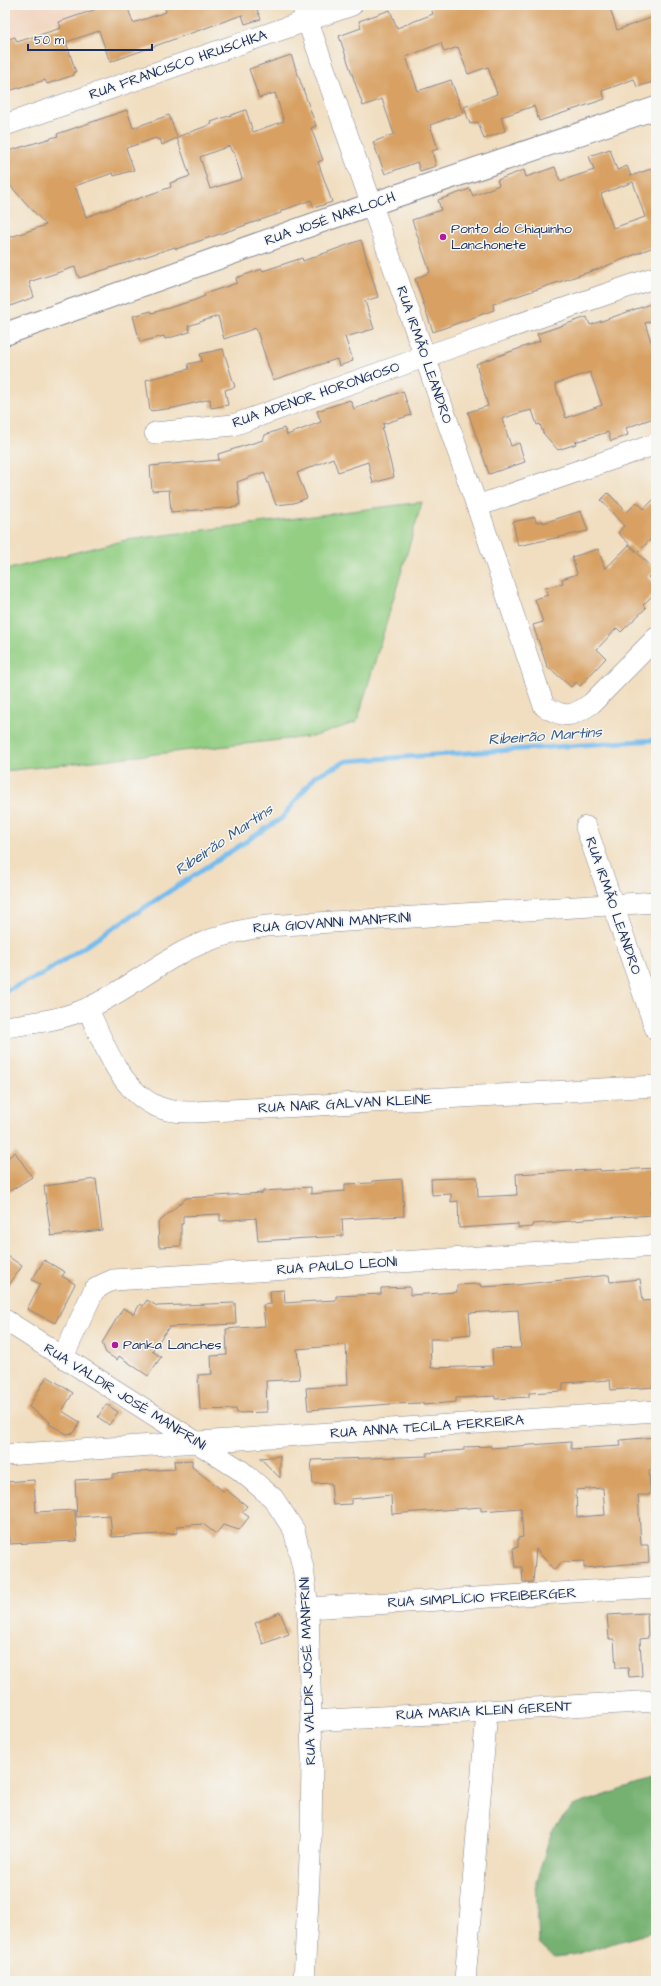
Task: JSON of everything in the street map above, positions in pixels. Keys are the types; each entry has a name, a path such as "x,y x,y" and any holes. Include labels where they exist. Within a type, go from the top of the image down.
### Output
{"main road":[{"name":"RUA JOSÉ NARLOCH","path":"5,334 371,204 656,108"}],"street":[{"name":"RUA FRANCISCO HRUSCHKA","path":"5,125 304,13 352,5"},
{"name":"RUA IRMÃO LEANDRO","path":"304,13 477,506 544,706 557,714 568,716 581,711 592,702 656,638"},
{"name":"RUA ADENOR HORONGOSO","path":"155,433 233,425 656,277"},
{"path":"477,506 656,444"},
{"name":"RUA IRMÃO LEANDRO","path":"586,827 656,1030"},
{"name":"RUA GIOVANNI MANFRINI","path":"5,1027 57,1018 88,1009 106,1000 183,952 208,941 251,929 267,926 656,902"},
{"name":"RUA NAIR GALVAN KLEINE","path":"88,1009 116,1066 133,1090 153,1105 177,1112 203,1112 656,1086"},
{"name":"RUA PAULO LEONI","path":"63,1357 94,1290 113,1280 656,1246"},
{"name":"RUA VALDIR JOSÉ MANFRINI","path":"8,1326 63,1357 240,1470 273,1498 294,1530 303,1568 308,1608 311,1721 311,1837 304,1981"},
{"name":"RUA ANNA TECILA FERREIRA","path":"5,1455 656,1411"},
{"name":"RUA SIMPLÍCIO FREIBERGER","path":"308,1608 656,1587"},
{"name":"RUA MARIA KLEIN GERENT","path":"311,1721 487,1712 656,1701"},
{"path":"465,1981 487,1712"}],"shaded area":[{"path":"5,5 104,5 5,40"}],"green space":[{"path":"422,502 357,722 315,736 5,771 5,570 126,540"},
{"path":"656,1778 656,1931 573,1955 554,1957 539,1943 536,1881 552,1831 573,1806"}],"building":[{"path":"108,5 127,5 133,23 166,12 164,5 266,5 266,7 257,10 261,19 245,24 242,15 110,62 99,31 66,42 76,72 74,75 47,84 45,80 5,92 5,40 15,37 17,42 61,28 59,22"},
{"path":"442,5 609,5 617,30 651,18 656,34 656,81 637,87 634,79 602,91 605,99 539,121 534,106 501,117 505,131 484,139 478,122 470,124 464,107 497,94 488,67 468,74 458,47 444,52 441,43 406,57 418,91 451,80 463,113 430,125 438,149 432,151 436,166 420,171 417,162 385,174 373,142 394,134 382,99 363,106 339,36 361,28 359,21 390,10 397,28 433,14 431,8"},
{"path":"291,55 316,126 311,128 323,160 318,162 332,202 314,208 311,200 281,211 281,213 176,249 175,247 79,278 75,267 29,282 34,297 5,308 5,239 46,225 5,180 5,152 58,136 57,134 127,110 133,128 169,115 177,137 212,124 211,122 246,110 253,132 284,121 275,93 259,98 249,69","holes":["156,138 157,140 160,139 162,145 177,138 190,176 170,183 171,187 86,217 75,186 113,173 114,176 134,170 126,148","229,146 232,152 234,152 242,179 210,189 200,157"]},
{"path":"610,149 617,170 627,166 631,176 656,167 656,246 601,268 493,304 494,310 433,332 415,279 430,272 412,220 441,210 438,200 470,189 473,196 499,185 497,180 524,170 526,177 555,167 560,181 594,170 589,156","holes":["633,182 645,217 613,228 601,194"]},
{"path":"361,240 378,297 365,301 374,329 345,337 353,361 339,366 337,359 273,380 256,328 224,339 218,316 188,326 190,332 165,339 164,336 140,342 133,316 151,311 152,313 195,300 205,296 204,294 237,283 236,278 302,258 303,261"},
{"path":"656,302 656,320 645,323 656,357 656,417 626,428 628,435 611,441 608,432 575,442 576,444 558,450 543,433 540,424 537,425 532,410 516,414 502,419 511,446 519,443 525,462 489,474 468,412 488,406 476,364 540,341 537,334 587,317 590,325","holes":["590,372 602,405 566,418 555,384"]},
{"path":"223,349 235,387 225,390 228,405 211,408 210,399 174,408 150,411 146,380 189,369 188,364 202,361 200,354"},
{"path":"403,391 411,415 383,424 384,428 382,428 394,477 373,483 368,462 338,472 333,458 297,473 307,498 294,503 276,505 264,472 237,482 240,505 237,505 237,507 171,512 169,490 152,491 150,466 219,460 218,454 263,440 265,435 284,428 287,435 321,422 317,411 350,400 354,409"},
{"path":"608,493 627,512 637,502 644,509 656,497 656,534 638,552 618,533 624,526 601,500"},
{"path":"581,511 588,531 518,546 513,522 535,517 536,522 543,521 543,523"},
{"path":"629,545 655,570 648,577 656,585 656,592 643,605 646,608 621,632 617,628 597,649 606,658 580,686 576,682 571,687 547,666 533,625 543,622 535,599 548,595 545,588 563,583 562,579 577,574 572,557 598,549 605,569"},
{"path":"15,1152 32,1177 5,1194 5,1160"},
{"path":"656,1168 656,1190 652,1190 654,1215 584,1219 532,1224 533,1227 518,1228 518,1224 459,1228 458,1201 451,1202 451,1194 432,1195 431,1179 477,1177 478,1197 517,1195 516,1174 600,1169 600,1171"},
{"path":"96,1179 102,1230 51,1236 44,1186"},
{"path":"402,1179 404,1216 342,1219 343,1236 258,1241 256,1218 220,1221 220,1214 183,1216 183,1224 181,1224 181,1246 159,1247 158,1223 186,1198 263,1193 263,1191 311,1187 311,1194 345,1191 345,1184 372,1183 372,1181"},
{"path":"5,1254 22,1266 5,1291"},
{"path":"44,1260 65,1272 62,1276 75,1284 55,1323 27,1309 40,1284 32,1280"},
{"path":"609,1275 610,1282 640,1279 643,1301 656,1300 656,1387 611,1390 610,1380 563,1383 563,1391 529,1393 529,1397 495,1399 495,1396 456,1398 456,1402 423,1405 423,1403 391,1404 308,1410 306,1388 348,1385 346,1345 297,1349 300,1379 266,1381 267,1412 237,1413 236,1409 200,1410 198,1375 212,1374 211,1356 227,1355 226,1329 265,1326 263,1305 271,1304 270,1291 284,1290 285,1303 336,1300 336,1296 381,1294 381,1288 410,1287 410,1295 457,1292 457,1285 480,1284 481,1287 516,1285","holes":["518,1310 521,1348 492,1349 493,1366 431,1368 430,1339 452,1339 452,1336 471,1334 469,1313"]},
{"path":"147,1300 157,1306 235,1303 236,1324 169,1327 152,1351 161,1357 148,1376 119,1356 117,1360 106,1353 102,1343 123,1308 134,1314 140,1304 143,1306"},
{"path":"47,1376 73,1393 62,1411 80,1422 74,1433 67,1434 49,1424 50,1422 29,1407"},
{"path":"106,1404 118,1412 109,1425 98,1417"},
{"path":"656,1437 656,1469 649,1470 650,1495 638,1495 641,1545 648,1545 649,1562 584,1568 584,1561 563,1562 554,1570 536,1549 533,1582 523,1583 522,1567 515,1567 513,1548 518,1547 518,1538 523,1537 521,1508 481,1511 481,1507 392,1514 391,1495 351,1499 351,1504 333,1505 331,1483 313,1484 311,1460 427,1456 427,1453 464,1450 464,1447 491,1446 491,1448 571,1442 571,1449 621,1446 620,1440","holes":["603,1488 605,1515 577,1517 576,1490"]},
{"path":"280,1456 280,1478 260,1458"},
{"path":"192,1460 192,1467 223,1491 225,1489 247,1506 242,1512 249,1517 239,1530 223,1525 216,1534 203,1524 177,1526 177,1533 112,1537 110,1515 77,1517 75,1480 113,1478 113,1474 175,1469 174,1461"},
{"path":"34,1480 36,1512 75,1510 77,1541 9,1544 8,1530 5,1531 5,1482"},
{"path":"280,1612 289,1634 263,1644 255,1623"},
{"path":"647,1613 648,1638 640,1639 642,1676 629,1677 628,1668 616,1668 614,1639 609,1639 607,1615"}],"waterway":[{"name":"Ribeirão Martins","path":"5,991 41,975 282,818 315,776 347,761 656,740"}],"place":[{"name":"Ponto do Chiquinho Lanchonete","path":"443,237"},
{"name":"Panka Lanches","path":"115,1345"}]}
